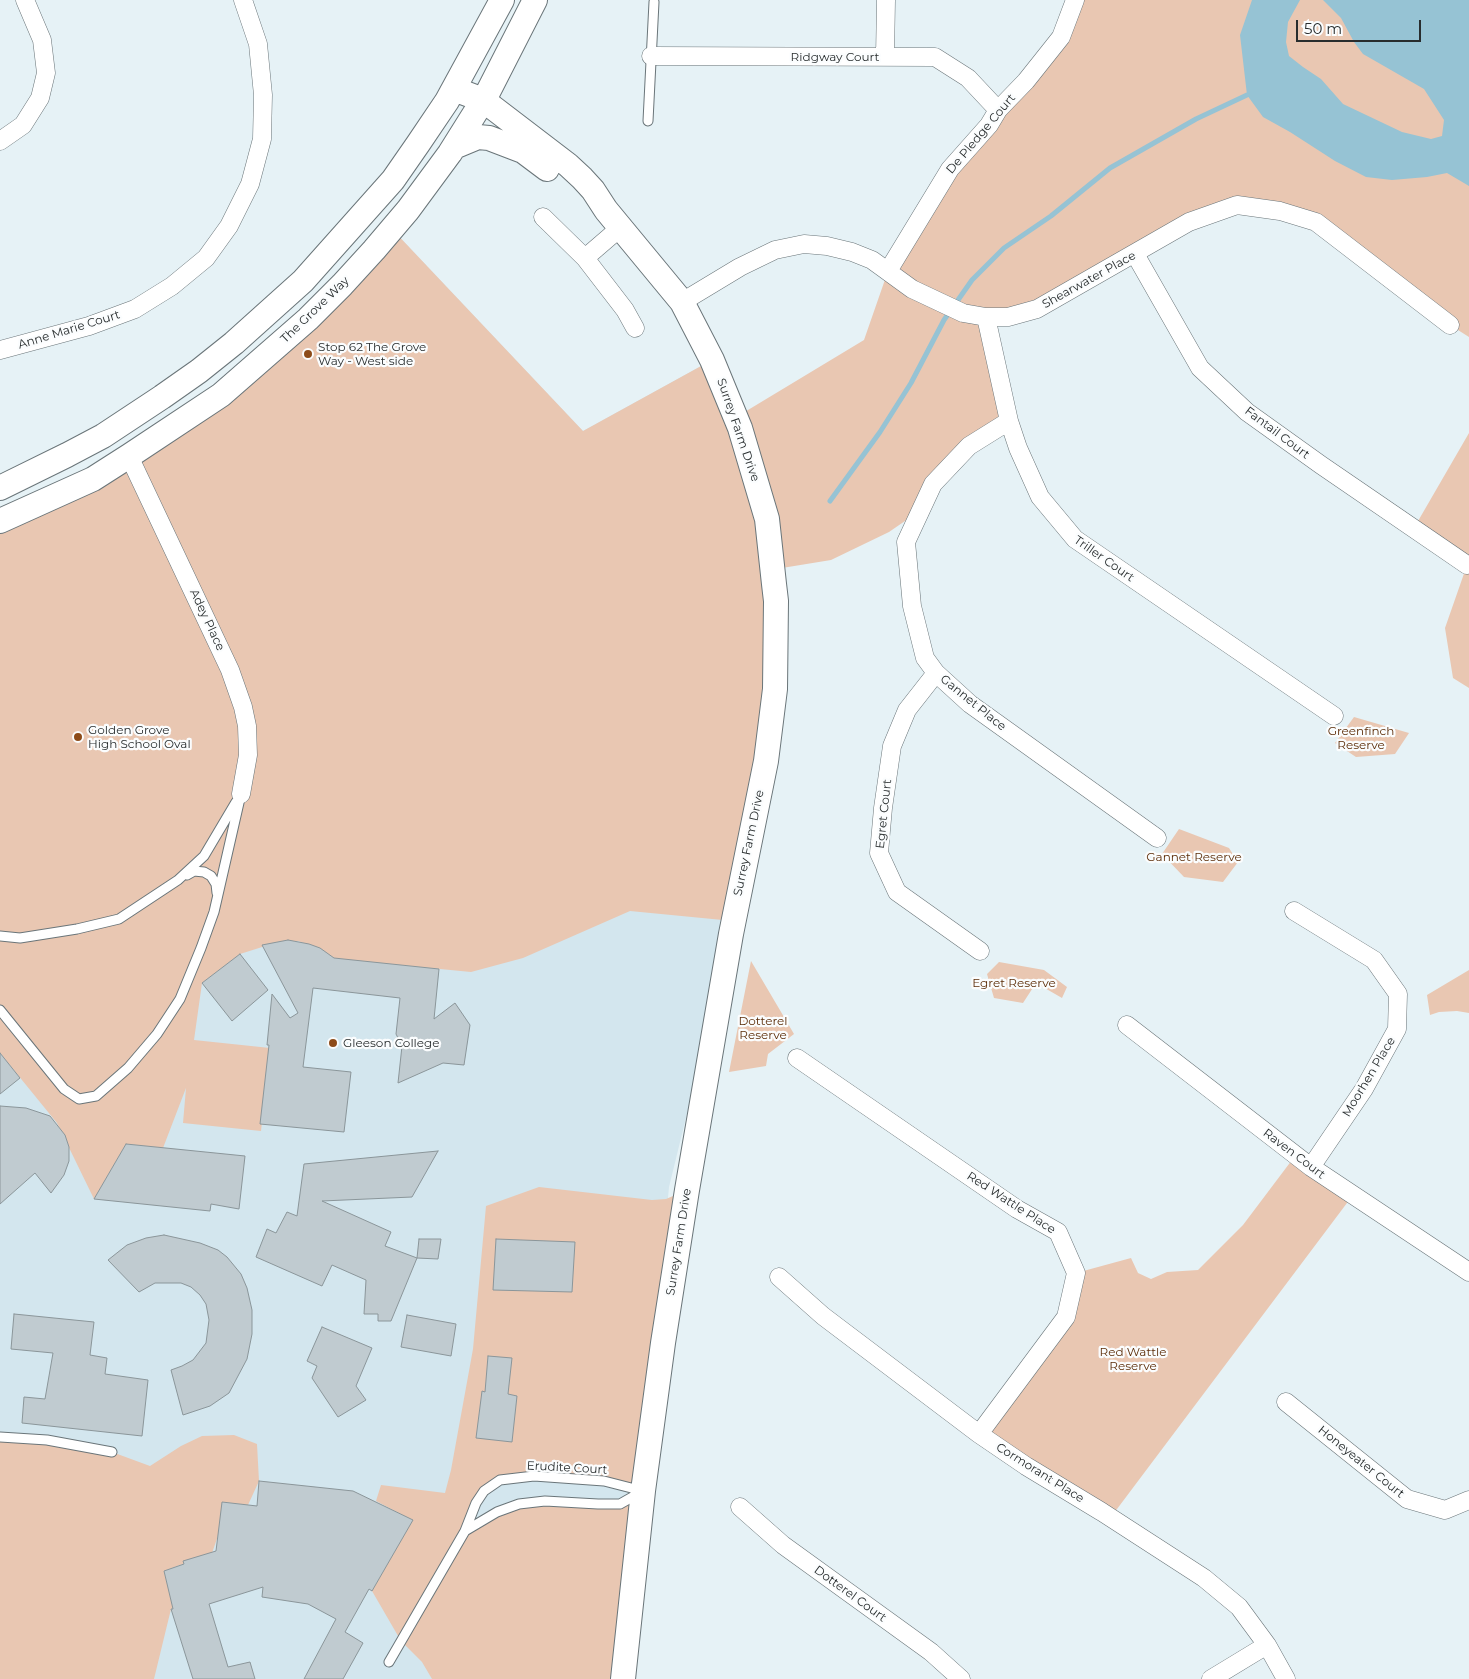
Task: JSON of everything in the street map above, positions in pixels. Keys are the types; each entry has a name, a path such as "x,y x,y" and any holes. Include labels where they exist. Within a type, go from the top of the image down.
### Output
{"street":[{"path":"0,141 23,125 40,98 46,73 42,40 25,0"},
{"name":"Anne Marie Court","path":"0,350 89,326 136,309 172,286 206,258 229,226 250,184 262,139 263,95 258,44 243,0"},
{"path":"0,488 67,456 113,429 199,371 234,343 303,281 393,180 454,89 502,0"},
{"name":"The Grove Way","path":"0,521 93,479 129,456 221,395 308,319 342,285 408,210 454,147 479,107 535,0"},
{"path":"885,57 886,0"},
{"name":"De Pledge Court","path":"888,271 950,169 989,125 998,110 1026,81 1061,37 1075,0"},
{"name":"Ridgway Court","path":"651,56 935,57 968,78 998,110"},
{"path":"454,89 479,107 523,151 574,191 613,218 585,258"},
{"name":"Surrey Farm Drive","path":"479,107 568,165 593,190 613,218 682,302 712,360 736,420 767,519 776,601 775,690 766,760 731,934 686,1190 643,1491 623,1679"},
{"path":"454,147 472,139 484,137 523,151"},
{"name":"Shearwater Place","path":"682,302 740,267 775,250 804,244 827,246 852,252 872,260 912,289 963,313 986,317 1008,317 1037,309 1189,222 1237,205 1280,211 1316,222 1450,325"},
{"path":"543,217 585,258 625,310 635,328"},
{"name":"Fantail Court","path":"1135,254 1200,368 1247,412 1320,465 1467,565"},
{"name":"Triller Court","path":"986,317 1009,422 1040,497 1075,540 1334,716"},
{"name":"Gannet Place","path":"1009,422 970,446 933,484 906,542 912,606 925,658 936,673 970,704 1157,838"},
{"path":"113,429 129,456"},
{"name":"Adey Place","path":"129,456 230,670 243,707 247,726 248,755 241,794"},
{"name":"Egret Court","path":"936,673 907,710 892,746 879,853 897,892 980,951"},
{"name":"Moorhen Place","path":"1294,911 1374,960 1398,994 1397,1029 1364,1089 1311,1167"},
{"name":"Raven Court","path":"1127,1025 1311,1167 1469,1272"},
{"name":"Red Wattle Place","path":"797,1058 1017,1209 1058,1232 1076,1273 1066,1317 979,1434"},
{"name":"Cormorant Place","path":"779,1277 823,1316 979,1434 1026,1466 1102,1512 1204,1578 1239,1607 1267,1645 1286,1679"},
{"name":"Honeyeater Court","path":"1286,1402 1407,1499 1445,1510 1469,1500"},
{"name":"Dotterel Court","path":"740,1508 784,1545 931,1652 961,1679"},
{"path":"1211,1679 1267,1645"}],"lane":[{"path":"648,121 654,2"},
{"path":"178,880 204,856 241,794"},
{"path":"0,1010 64,1088 79,1099 96,1096 128,1068 157,1034 180,999 214,912 241,794"},
{"path":"0,936 20,938 77,930 119,919 194,871 204,872 211,876 216,884 218,896"},
{"path":"0,1437 47,1440 112,1452"},
{"name":"Erudite Court","path":"389,1662 465,1531 476,1504 484,1491 500,1480 534,1476 595,1480 643,1491"},
{"path":"465,1531 497,1512 519,1504 545,1501 620,1504 643,1491"}],"shaded area":[{"path":"392,229 583,431 712,360 731,934 669,1187 622,1679 0,1679 0,515 186,418"}],"green space":[{"path":"1075,0 1469,0 1469,337 1450,325 1316,222 1237,205 1037,309 986,317 1009,421 969,446 921,510 889,532 831,560 782,568 743,413 864,340 888,271 950,169 1026,81"},
{"path":"392,229 583,431 712,360 740,428 776,601 733,921 630,911 523,958 471,972 327,958 320,949 298,941 278,942 240,954 202,983 194,1040 270,1048 261,1131 183,1123 186,1088 163,1148 126,1144 94,1199 57,1123 0,1053 0,521 186,418"},
{"path":"1469,433 1469,688 1453,678 1445,628 1467,565 1414,528"},
{"name":"Greenfinch Reserve","path":"1354,717 1409,733 1395,754 1356,757 1335,743"},
{"name":"Gannet Reserve","path":"1179,829 1229,848 1238,862 1223,882 1184,877 1162,854"},
{"name":"Dotterel Reserve","path":"751,961 794,1034 768,1054 766,1066 729,1072"},
{"name":"Egret Reserve","path":"999,962 1044,970 1067,987 1062,998 1036,983 1023,1003 994,998 987,974"},
{"path":"1469,970 1469,1013 1457,1011 1439,1012 1430,1015 1427,995"},
{"name":"Red Wattle Reserve","path":"1295,1156 1353,1195 1111,1517 979,1434 1066,1317 1076,1273 1131,1258 1138,1273 1151,1279 1167,1272 1198,1270 1243,1225"},
{"path":"539,1187 652,1200 666,1199 687,1190 623,1679 432,1679 422,1662 401,1641 372,1591 412,1520 376,1501 381,1485 445,1493 473,1349 486,1206","holes":["500,1480 604,1481 642,1491 620,1504 519,1504 465,1530 484,1491"]},
{"path":"234,1435 257,1444 259,1481 248,1505 223,1502 219,1533 212,1553 164,1571 169,1591 185,1605 171,1609 154,1679 0,1679 0,1437 112,1452 150,1466 181,1446 202,1436"}],"water":[{"path":"1252,0 1300,0 1288,22 1286,42 1289,56 1321,79 1343,104 1402,132 1431,139 1442,136 1444,120 1424,89 1363,54 1341,18 1323,0 1469,0 1469,186 1447,173 1392,180 1366,177 1335,161 1263,117 1247,95 1240,35"}],"building":[{"path":"288,940 320,948 334,958 439,969 434,1019 455,1003 470,1025 464,1065 443,1063 398,1083 402,1046 396,1034 400,998 313,988 303,1067 351,1072 344,1132 260,1124 269,1045 267,1045 272,994 290,1018 298,1013 262,945"},
{"path":"240,954 268,990 232,1021 202,983"},
{"path":"0,1053 20,1078 0,1094"},
{"path":"0,1106 26,1108 50,1116 65,1135 69,1147 69,1161 64,1175 51,1193 35,1173 0,1204"},
{"path":"126,1144 245,1156 239,1209 211,1204 210,1211 94,1199"},
{"path":"438,1151 412,1197 322,1201 391,1232 385,1246 417,1258 391,1321 378,1321 378,1314 364,1314 366,1280 332,1265 322,1286 256,1257 267,1229 276,1233 287,1212 297,1216 304,1164"},
{"path":"164,1235 200,1243 218,1250 227,1257 241,1274 247,1288 252,1310 252,1334 247,1359 229,1393 210,1406 183,1415 171,1370 193,1360 206,1343 209,1320 206,1304 191,1287 181,1283 155,1283 139,1292 108,1260 127,1245 146,1238"},
{"path":"419,1239 441,1239 438,1259 417,1258"},
{"path":"496,1239 575,1242 572,1292 493,1290"},
{"path":"14,1314 94,1322 90,1355 107,1358 105,1374 148,1380 142,1436 22,1423 24,1397 45,1399 53,1353 11,1349"},
{"path":"407,1315 456,1324 451,1356 401,1347"},
{"path":"322,1327 372,1348 356,1386 366,1400 338,1417 312,1378 317,1366 307,1361"},
{"path":"488,1356 512,1358 508,1394 517,1396 512,1442 476,1438 482,1391 485,1392"},
{"path":"259,1481 353,1491 413,1520 372,1591 369,1589 345,1632 363,1643 343,1679 304,1679 336,1619 308,1604 262,1597 263,1587 209,1604 228,1667 250,1662 255,1679 193,1679 171,1609 173,1609 164,1571 184,1564 183,1561 216,1551 222,1502 257,1506"}],"waterway":[{"path":"830,501 880,432 911,383 944,320 972,280 1004,248 1051,216 1110,168 1196,119 1247,95"}],"place":[{"name":"Stop 62 The Grove Way - West side","path":"308,354"},
{"name":"Golden Grove High School Oval","path":"78,737"},
{"name":"Gleeson College","path":"333,1043"}]}
